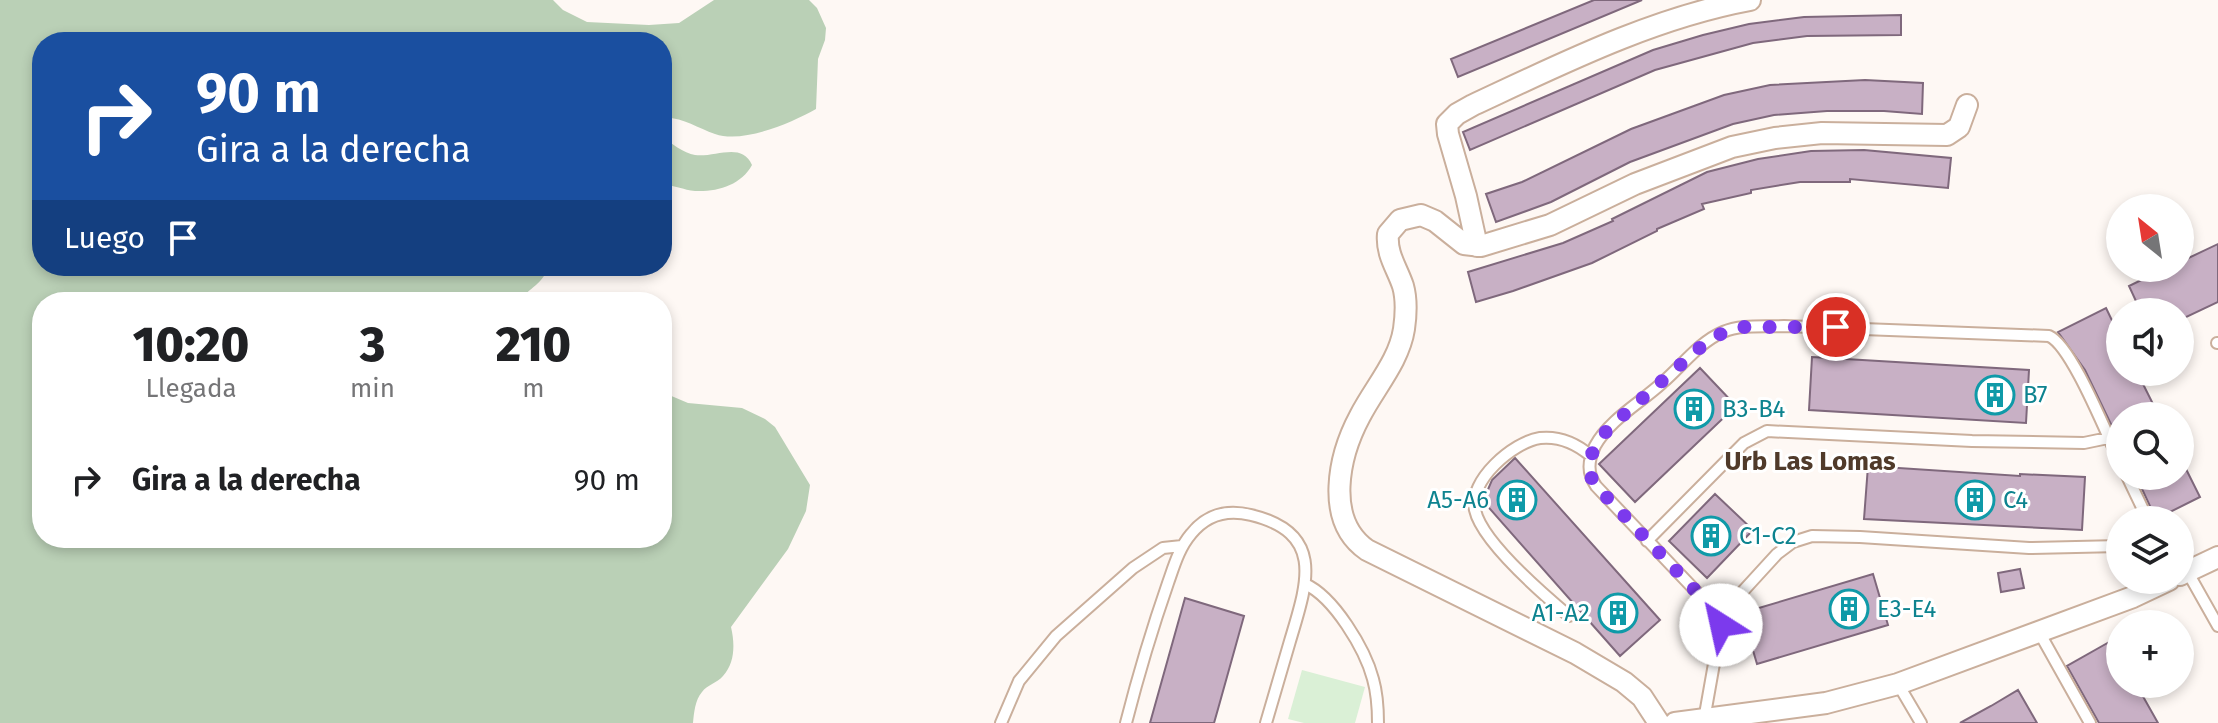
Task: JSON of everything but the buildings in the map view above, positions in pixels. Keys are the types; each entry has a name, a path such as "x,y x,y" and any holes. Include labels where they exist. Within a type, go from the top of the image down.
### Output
{"street":[{"path":"1477,246 1448,134 1447,124 1451,119 1473,105 1638,32 1685,15 1750,0"},
{"path":"1659,723 1647,703 1624,682 1553,641 1367,550 1351,536 1342,517 1340,499 1352,433 1396,355 1403,334 1405,294 1389,254 1388,234 1400,220 1421,215 1435,221 1464,244 1477,246 1550,225 1635,184 1732,147 1822,133 1864,131 1947,135 1959,127 1967,105"},
{"path":"2194,568 2218,557"},
{"path":"1675,723 1739,718 1826,703 1898,684 2139,594"}],"lane":[{"path":"1723,613 1710,606 1647,541 1592,480 1589,465 1602,436 1611,426 1704,344 1724,332 1744,327 1913,329 2049,336 2061,344 2072,361 2106,434"},
{"path":"1647,541 1744,443 1767,431 1988,441 2084,443 2106,438"},
{"path":"1569,616 1513,564 1482,526 1474,509 1474,494 1481,481 1507,454 1534,440 1542,438 1567,442 1591,456"},
{"path":"1126,723 1157,614 1182,546 1197,527 1214,515 1233,512 1273,521 1288,530 1297,542 1305,564 1305,584 1266,723"},
{"path":"1704,720 1723,613 1784,547 1802,538 1860,537 2029,548 2106,546"},
{"path":"1001,723 1019,681 1056,636 1133,568 1163,548 1182,546"},
{"path":"1305,584 1322,593 1331,603 1364,655 1374,682 1378,723"},
{"path":"2194,594 2218,626"},
{"path":"2039,632 2090,723"},
{"path":"1898,684 1921,723"}],"green space":[{"path":"0,0 553,0 563,10 587,22 649,25 679,23 714,0 809,0 817,8 826,28 818,59 816,109 780,126 739,136 715,134 672,119 672,32 32,32 32,276 544,276 528,292 32,292 32,548 672,548 672,396 688,403 742,408 765,419 775,427 810,485 806,511 788,549 731,627 733,647 730,665 721,678 700,695 693,723 0,723"},
{"path":"672,143 691,154 735,152 742,154 752,165 735,182 712,190 695,191 672,186"},
{"path":"1302,670 1365,687 1355,723 1304,723 1288,719"}],"place":[{"name":"B7","path":"1995,395"},
{"name":"B3-B4","path":"1694,409"},
{"name":"A5-A6","path":"1517,500"},
{"name":"C4","path":"1975,500"},
{"name":"C1-C2","path":"1711,536"},
{"name":"E3-E4","path":"1849,609"},
{"name":"A1-A2","path":"1618,613"}],"district":[{"name":"Urb Las Lomas","path":"1810,461"}],"route":[{"path":"1721,625 1723,613 1714,610 1596,486 1589,473 1591,456 1611,426 1713,337 1744,327 1836,327"}]}
